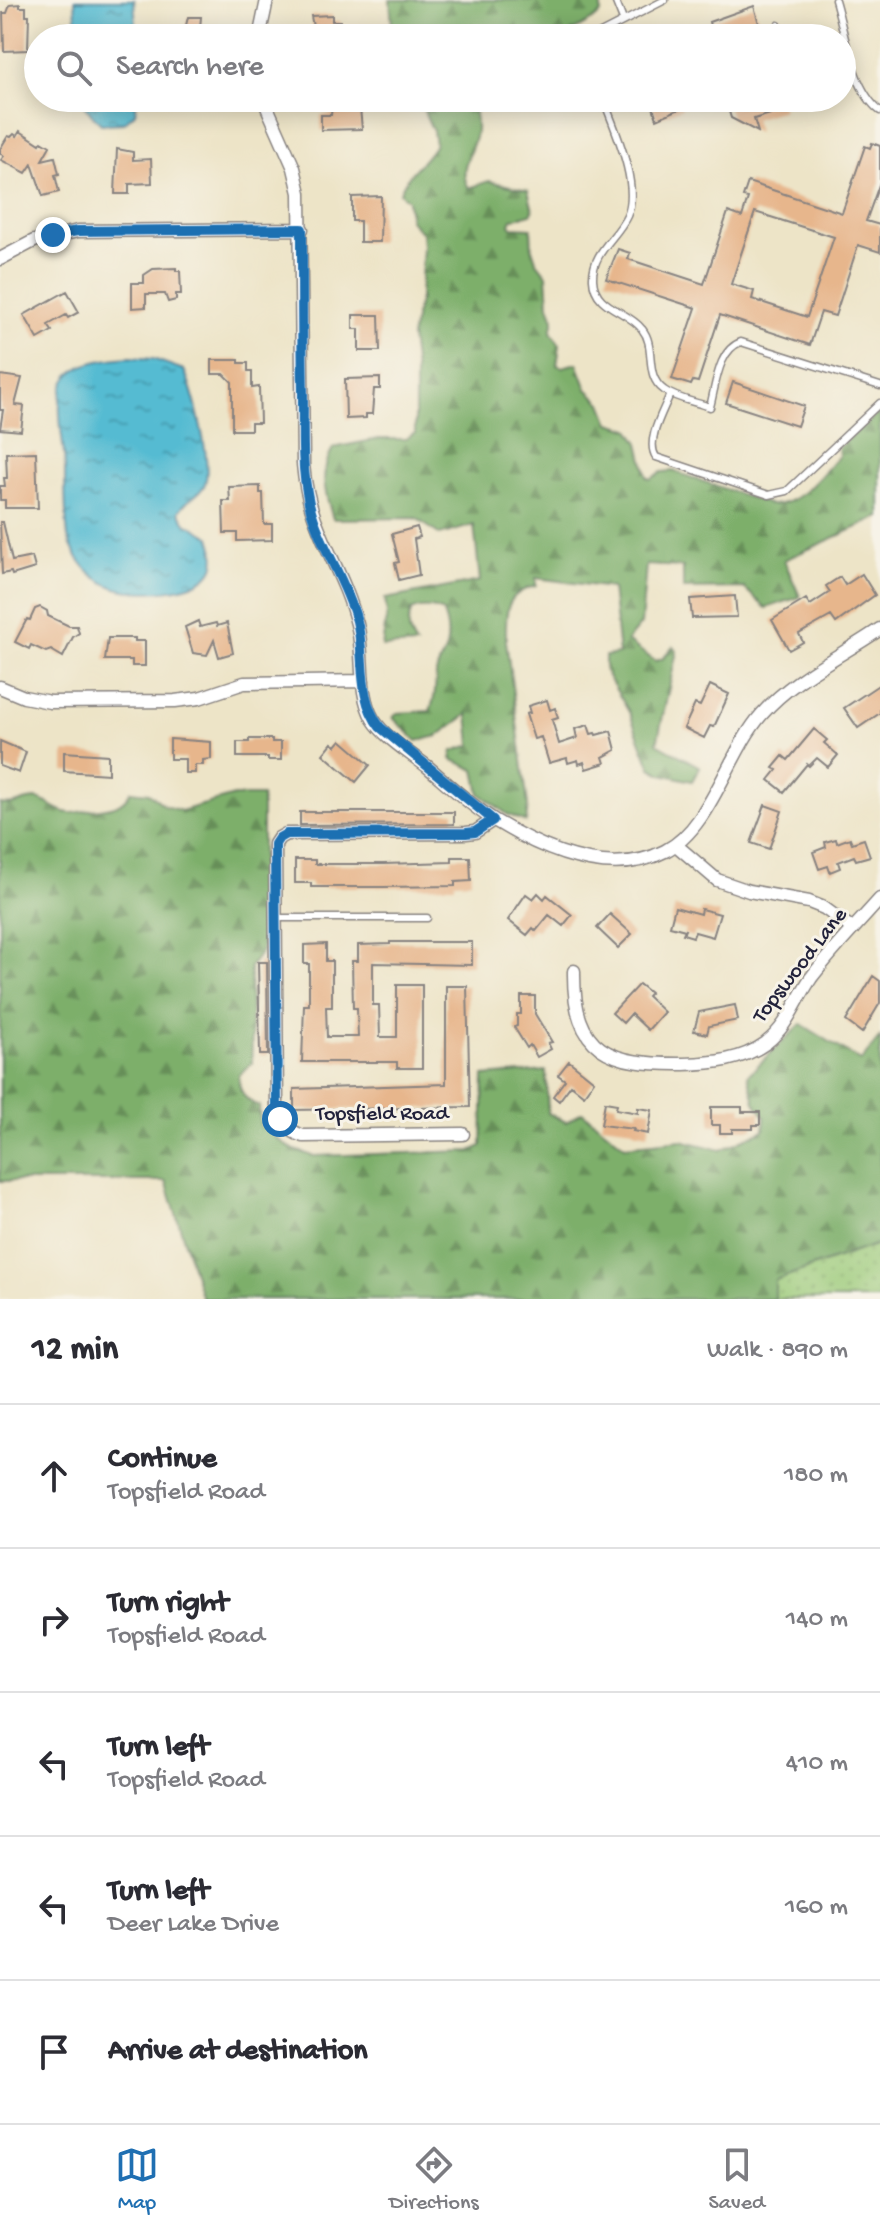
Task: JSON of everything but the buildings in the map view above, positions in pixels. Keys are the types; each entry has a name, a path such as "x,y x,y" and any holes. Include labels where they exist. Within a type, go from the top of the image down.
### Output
{"street":[{"path":"262,24 267,0"},
{"path":"269,112 298,182 302,229 304,478 318,531 348,591 362,649 368,707 380,727 493,820 570,855 605,864 626,864 646,859 676,845 703,813 742,742 773,701 880,629"},
{"path":"1,258 34,241 78,231 302,229"},
{"path":"0,687 37,700 69,703 175,701 199,698 244,683 363,681"},
{"name":"Topsfield Road","path":"463,1134 303,1136 280,1119 277,1110 275,844 286,834 466,833 475,832 493,820"},
{"path":"676,845 717,880 749,891 809,902 824,908 853,929"},
{"name":"Topswood Lane","path":"574,971 576,1006 581,1022 594,1043 612,1056 638,1064 724,1061 751,1053 775,1035 818,969 880,899"}],"lane":[{"path":"615,0 623,20"},
{"path":"616,24 665,0"},
{"path":"835,0 842,24"},
{"path":"856,73 861,90 880,111"},
{"path":"608,112 625,159 631,189 629,213 603,246 594,266 592,281 610,309 629,318 642,329 648,341 651,371 657,384 670,394 710,407 725,353 741,342 880,386"},
{"path":"670,394 652,443 652,453 656,457 769,495 787,491 880,403"},
{"path":"276,918 427,918"}],"green space":[{"path":"390,0 601,0 601,13 586,24 392,24"},
{"path":"424,112 474,112 475,138 464,173 469,188 489,181 528,190 533,211 512,219 510,224 512,227 531,228 536,261 547,275 549,305 554,319 551,332 560,345 557,365 562,367 577,363 587,389 602,403 610,423 630,429 639,443 650,479 662,472 673,471 771,505 781,504 809,488 839,456 838,448 880,412 880,517 784,560 800,597 766,608 744,588 683,589 683,567 646,565 641,624 627,641 655,661 662,659 673,646 677,651 657,743 700,767 692,781 651,768 629,712 605,671 605,656 619,654 612,588 536,578 536,586 518,593 509,605 506,641 528,805 526,822 507,814 480,794 475,770 451,759 453,751 471,745 468,714 438,736 417,741 393,718 397,713 430,711 436,671 447,645 448,634 443,612 419,608 411,611 409,621 416,645 382,647 387,613 385,599 480,581 474,525 440,535 416,518 333,519 324,475 333,448 378,439 406,439 415,433 415,370 411,337 420,297 423,246 422,233 410,220 408,200 400,193 407,179 435,144"},
{"path":"131,791 149,793 165,806 181,811 234,796 262,796 262,951 250,967 252,1063 239,1075 239,1080 246,1098 259,1106 260,1126 292,1149 313,1156 471,1151 482,1146 484,1076 546,1071 548,1113 566,1122 582,1112 625,1146 681,1140 721,1150 764,1130 765,1117 755,1102 748,1075 801,1024 861,1061 880,1037 880,1243 775,1280 775,1299 202,1299 166,1181 0,1181 0,804 36,799 72,813 113,806 123,801"},
{"path":"880,1243 880,1299 775,1299 775,1280"}],"water":[{"path":"75,0 134,0 136,24 76,24"},
{"path":"90,112 135,112 124,123 101,124"},
{"path":"130,357 153,359 184,370 201,428 206,462 204,486 179,512 186,523 210,537 215,560 206,577 167,591 113,587 84,567 68,537 60,422 63,387 72,372 79,368"}],"route":[{"path":"53,235 78,231 302,229 304,478 318,531 348,591 357,622 368,707 380,727 397,743 493,820 475,832 466,833 286,834 279,838 275,844 277,1110 280,1119"}]}
